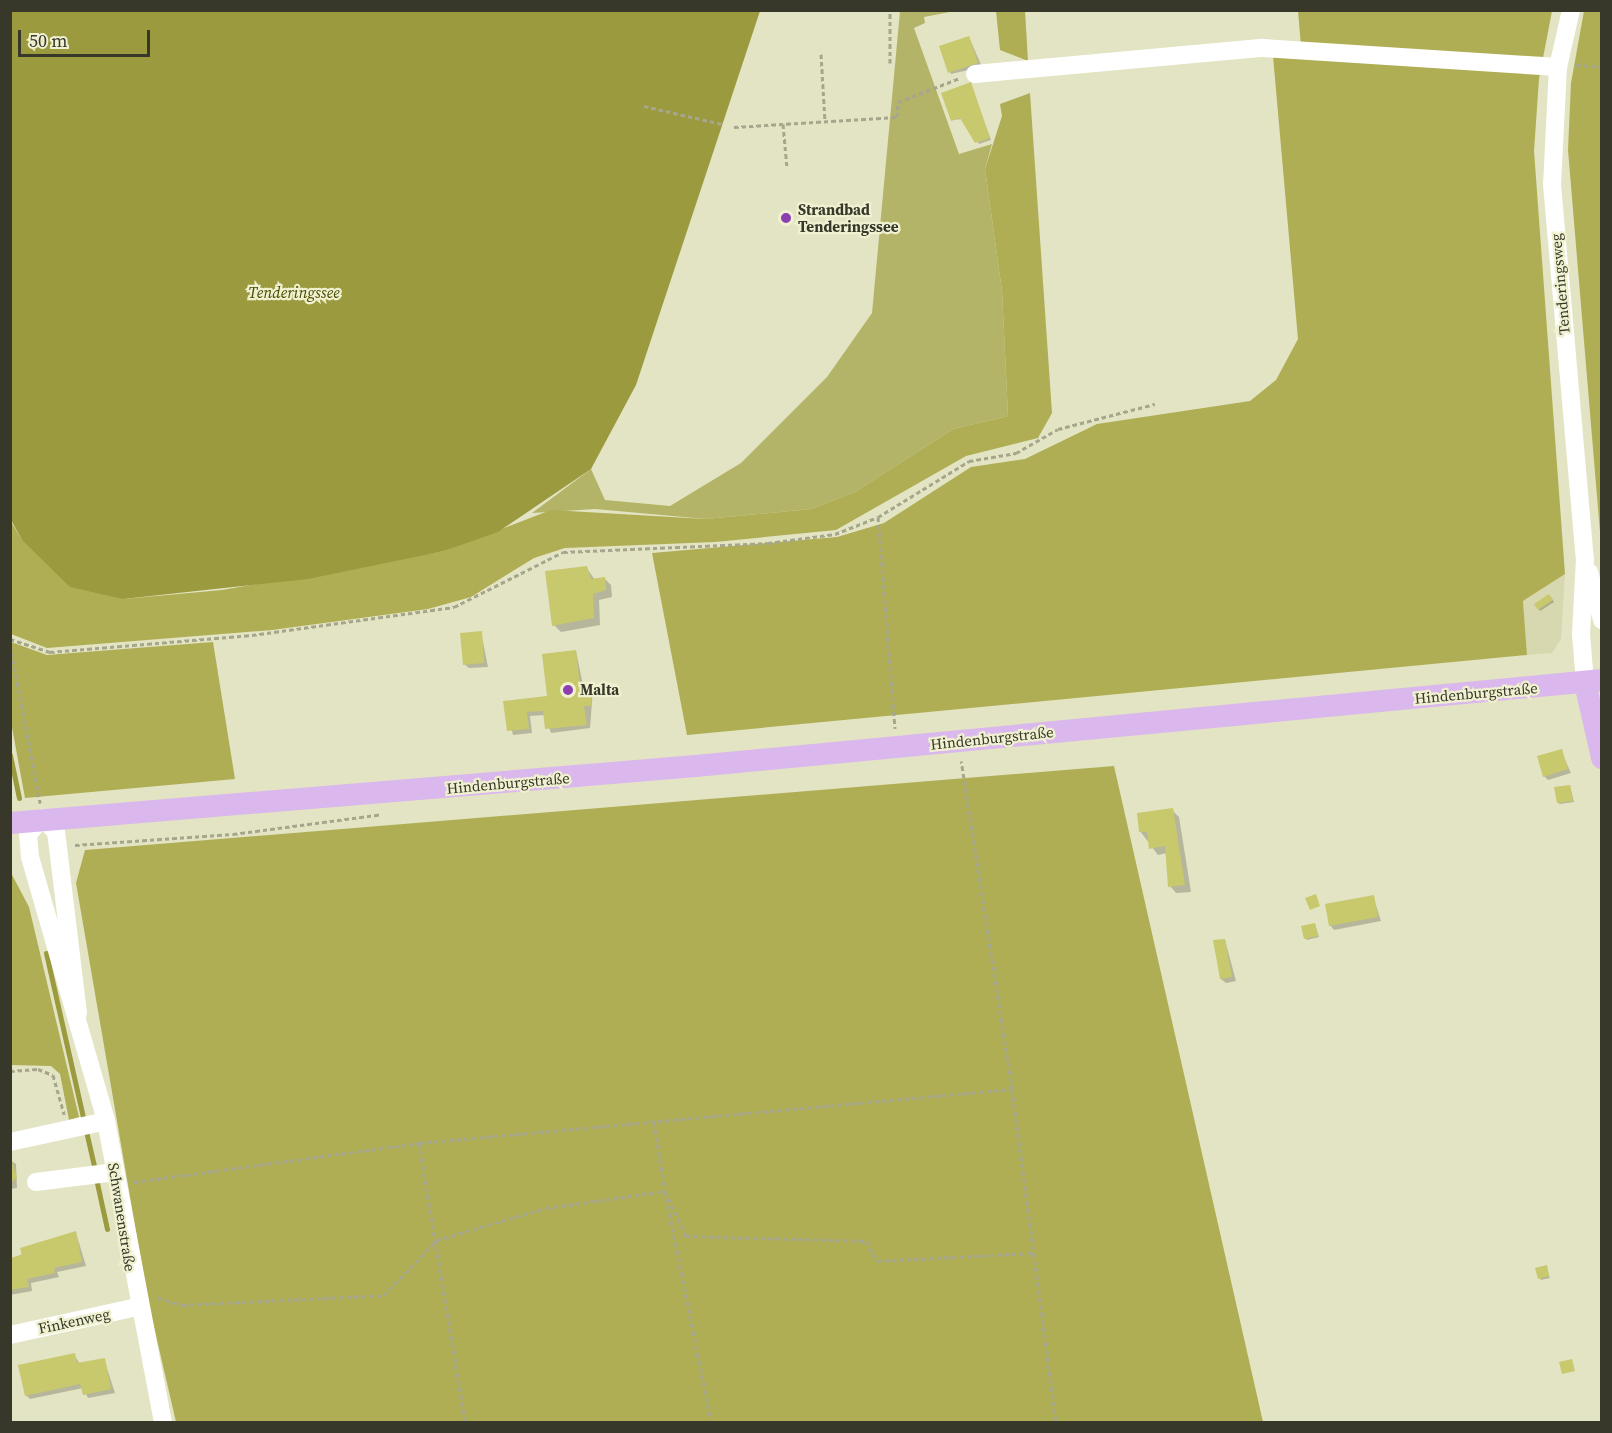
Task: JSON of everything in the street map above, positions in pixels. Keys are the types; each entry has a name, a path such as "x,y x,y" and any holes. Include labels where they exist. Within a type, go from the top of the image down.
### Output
{"main road":[{"name":"Hindenburgstraße","path":"30,828 1593,682"},
{"path":"1593,682 1602,758"}],"street":[{"name":"Tenderingsweg","path":"1571,10 1558,67 1552,184 1585,558 1581,634 1593,682"},
{"path":"975,74 1263,48 1558,67"},
{"name":"Tenderingsweg","path":"1585,558 1602,620"},
{"name":"Schwanenstraße","path":"30,828 30,857 78,1013"},
{"name":"Schwanenstraße","path":"30,828 106,1121 137,1307 163,1422"},
{"path":"10,1142 106,1121"},
{"path":"36,1182 116,1178"},
{"name":"Finkenweg","path":"10,1335 137,1307"}],"path":[{"path":"890,10 890,63"},
{"path":"821,54 825,121"},
{"path":"1558,67 1602,67"},
{"path":"734,127 897,117 898,102 975,74"},
{"path":"644,106 722,124"},
{"path":"783,124 787,168"},
{"path":"10,639 50,652 252,635 428,613 474,599 563,552 768,543 835,534 878,517 969,461 1016,453 1058,429 1155,404"},
{"path":"878,517 897,747"},
{"path":"10,645 30,828"},
{"path":"958,741 1012,1089 1056,1422"},
{"path":"10,1071 38,1069 53,1075 68,1130"},
{"path":"116,1178 419,1143 1012,1089"},
{"path":"654,1122 665,1191 711,1422"},
{"path":"419,1143 437,1240 465,1422"},
{"path":"665,1191 686,1236 866,1241 878,1261 1035,1253"},
{"path":"137,1307 151,1297 182,1305 384,1295 437,1240 546,1208 665,1191"}],"shaded area":[{"path":"900,11 955,11 924,17 925,23 914,28 959,154 992,144 985,169 1002,291 1008,416 953,429 855,492 811,509 706,519 595,509 532,513 591,469 605,500 670,506 741,463 827,377 872,313"},
{"path":"996,11 1025,11 1028,61 1000,50"},
{"path":"1298,11 1552,11 1539,79 1534,151 1565,574 1523,601 1527,655 687,735 652,553 837,537 884,523 971,467 1025,459 1097,424 1250,401 1276,380 1298,339 1273,56 1302,58"},
{"path":"1584,11 1602,11 1601,544 1568,150 1571,83"},
{"path":"1030,93 1052,413 1038,438 966,456 836,530 715,542 565,548 534,558 471,597 428,609 272,630 47,648 11,634 10,520 22,540 123,599 222,590 444,551 551,510 706,519 811,509 855,492 953,429 1008,416 1002,291 985,169 1002,116 1000,104"},
{"path":"1565,574 1561,639 1552,653 1527,655 1523,601"},
{"path":"11,642 47,655 213,642 235,779 25,798 11,722"},
{"path":"1114,766 1263,1422 176,1422 148,1301 76,883 85,850"},
{"path":"10,871 29,907 79,1117 69,1120 60,1074 51,1066 11,1065"}],"water":[{"name":"Tenderingssee","path":"10,11 760,11 636,385 591,469 498,532 444,551 308,579 123,599 70,587 22,540 11,520"}],"building":[{"path":"969,36 978,63 948,73 939,46"},
{"path":"971,82 990,138 975,143 960,118 951,121 941,93"},
{"path":"587,566 591,579 605,577 606,590 593,594 594,618 552,626 545,571"},
{"path":"1549,594 1553,600 1538,610 1534,604"},
{"path":"482,631 484,663 463,665 460,633"},
{"name":"Malta","path":"576,650 580,684 589,683 592,706 584,706 587,725 545,729 543,711 527,712 529,729 507,731 503,701 547,696 542,654"},
{"path":"1562,749 1568,769 1543,777 1537,756"},
{"path":"1570,785 1573,801 1557,803 1554,787"},
{"path":"1173,808 1185,885 1168,887 1165,846 1149,849 1147,832 1139,832 1137,813"},
{"path":"1316,894 1320,906 1310,910 1305,898"},
{"path":"1374,895 1378,917 1329,926 1325,904"},
{"path":"1315,923 1318,936 1304,939 1301,926"},
{"path":"1225,939 1232,977 1220,979 1213,940"},
{"path":"10,1155 17,1177 10,1184"},
{"path":"76,1231 82,1262 54,1268 55,1273 27,1279 29,1287 10,1290 10,1258 22,1255 20,1248"},
{"path":"1547,1265 1549,1276 1538,1279 1535,1268"},
{"path":"75,1353 77,1363 105,1358 111,1389 83,1395 80,1384 25,1396 18,1365"},
{"path":"1572,1359 1575,1371 1562,1374 1559,1362"}],"waterway":[{"path":"10,755 19,798"},
{"path":"46,953 83,1117"},
{"path":"86,1131 94,1166"},
{"path":"97,1183 107,1229"}],"place":[{"name":"Strandbad Tenderingssee","path":"786,218"},
{"name":"Malta","path":"568,690"}]}
